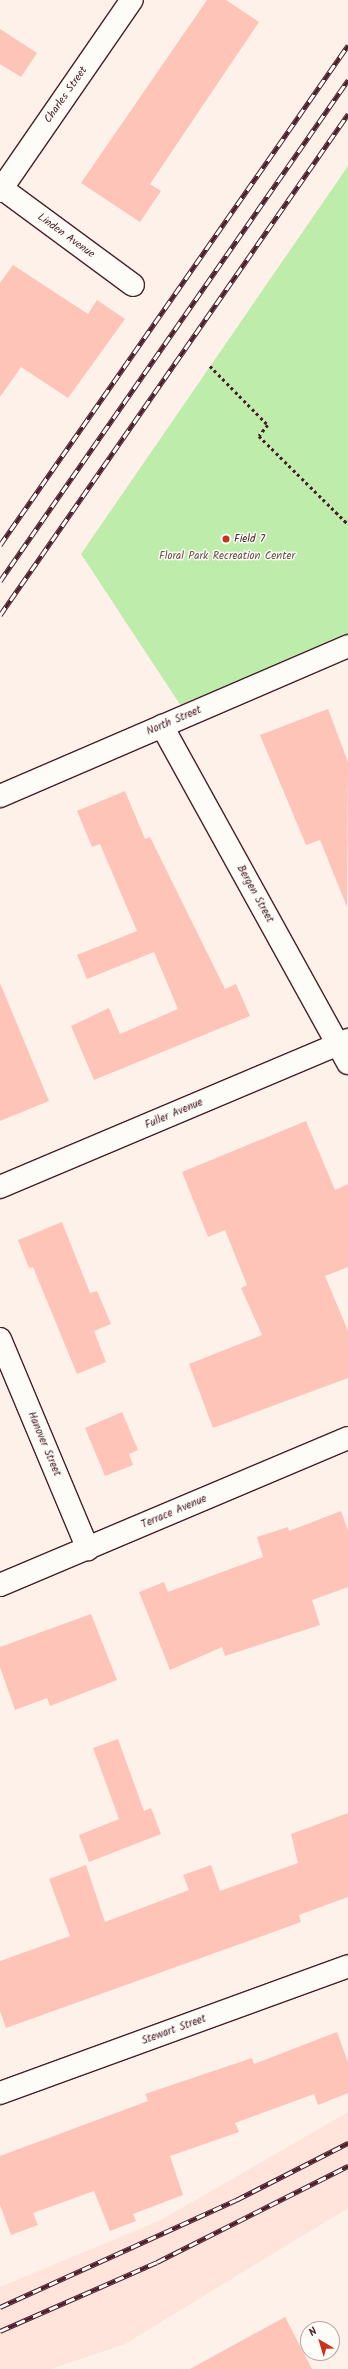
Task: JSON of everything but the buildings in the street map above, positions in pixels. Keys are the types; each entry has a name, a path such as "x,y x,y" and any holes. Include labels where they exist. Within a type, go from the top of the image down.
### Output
{"street":[{"name":"Charles Street","path":"1,188 132,0"},
{"name":"Linden Avenue","path":"1,188 133,285"},
{"name":"North Street","path":"0,796 348,646"},
{"name":"Bergen Street","path":"162,726 345,1049"},
{"name":"Fuller Avenue","path":"0,1187 345,1049"},
{"name":"Hanover Street","path":"0,1339 88,1549"},
{"name":"Terrace Avenue","path":"0,1585 348,1438"},
{"name":"Stewart Street","path":"0,2093 348,1966"}],"path":[{"path":"210,366 268,425 259,436 348,524"}],"shaded area":[{"path":"348,2112 348,2208 125,2344 51,2369 0,2369 0,2287 161,2220"}],"green space":[{"name":"Floral Park Recreation Center","path":"348,166 348,635 181,706 81,554"}],"railway":[{"path":"0,545 348,45"},
{"path":"0,581 348,80"},
{"path":"0,615 348,114"},
{"path":"0,2307 236,2200 348,2143"},
{"path":"0,2331 157,2262 348,2166"}],"place":[{"name":"Field 7","path":"226,539"}]}
